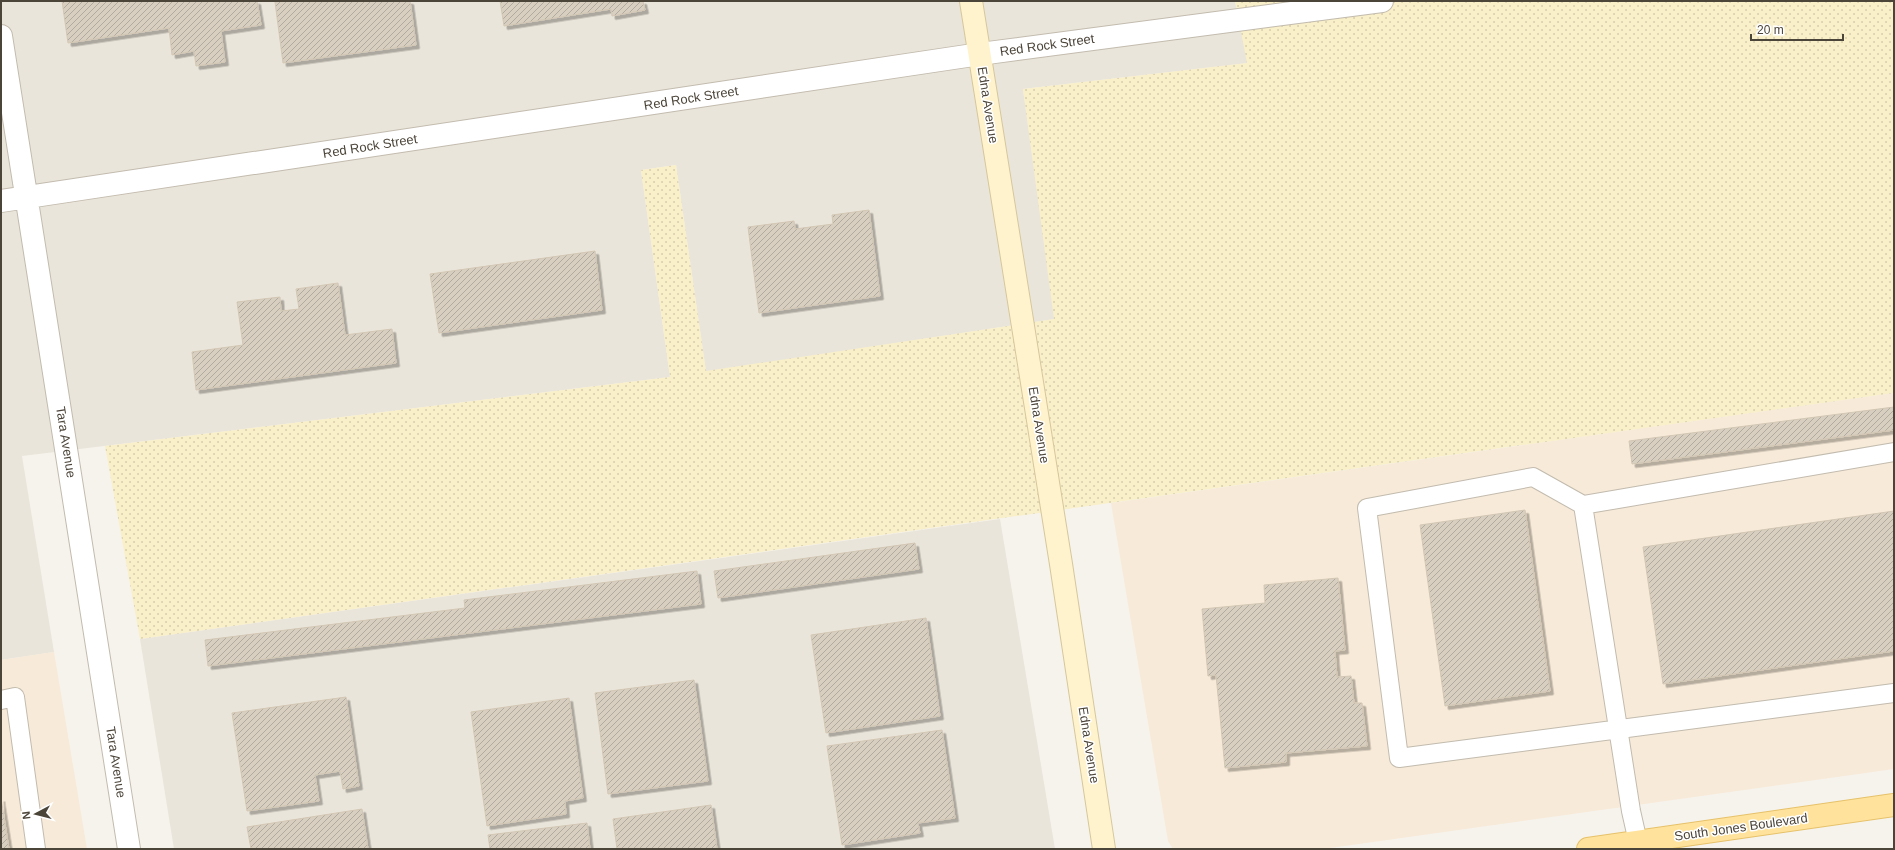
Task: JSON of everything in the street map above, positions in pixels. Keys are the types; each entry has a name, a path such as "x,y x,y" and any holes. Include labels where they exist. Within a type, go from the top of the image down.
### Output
{"main road":[{"name":"South Jones Boulevard","path":"1588,849 1894,805"}],"street":[{"name":"Edna Avenue","path":"971,1 1104,849"},
{"name":"Red Rock Street","path":"1,201 980,54 1382,1"},
{"name":"Tara Avenue","path":"1,36 130,849"}],"lane":[{"path":"1894,452 1583,505 1533,477 1367,508 1399,758 1894,693"},
{"path":"1583,505 1631,812 1638,842"},
{"path":"1,700 16,697 36,849"}],"shaded area":[{"path":"1,1 1235,1 1248,63 1023,89 1055,319 706,372 676,165 641,170 670,377 22,456 54,652 1,660"},
{"path":"1894,393 1894,769 1323,849 1173,849 1168,841 1111,503"},
{"path":"1000,519 1055,849 174,849 140,639"},
{"path":"54,652 87,849 1,849 1,660"}],"sand":[{"path":"1235,1 1894,1 1894,393 140,639 105,446 670,377 641,170 676,165 706,371 1054,319 1023,89 1247,63"}],"building":[{"path":"62,1 257,1 261,25 221,31 225,62 196,66 194,51 172,55 169,28 68,43"},
{"path":"410,1 416,45 283,63 275,2"},
{"path":"500,1 643,1 645,10 612,16 611,9 504,26"},
{"path":"869,210 880,296 759,313 748,227 794,221 795,229 833,224 832,215"},
{"path":"595,251 602,310 439,333 430,274"},
{"path":"338,283 345,335 392,329 396,363 196,390 192,352 243,345 237,302 280,297 281,311 299,309 296,289"},
{"path":"1894,407 1894,430 1632,464 1629,441"},
{"path":"1525,510 1550,691 1445,706 1420,525"},
{"path":"1894,511 1894,651 1663,684 1643,547"},
{"path":"915,543 919,569 718,598 714,571"},
{"path":"697,571 701,604 208,666 205,640 465,608 464,600"},
{"path":"1338,578 1345,650 1335,651 1337,677 1351,676 1354,703 1362,703 1367,746 1286,753 1286,762 1225,768 1216,675 1208,676 1202,609 1265,603 1264,585"},
{"path":"926,618 940,716 826,733 811,635"},
{"path":"694,680 708,781 608,794 595,693"},
{"path":"346,697 359,786 343,789 340,771 315,775 319,801 247,811 232,713"},
{"path":"569,698 583,798 565,801 566,814 487,826 471,712"},
{"path":"942,730 955,818 918,823 920,833 842,845 827,746"},
{"path":"1,798 9,849 1,849"},
{"path":"711,805 717,849 617,849 613,819"},
{"path":"362,809 368,849 251,849 247,827"},
{"path":"587,823 590,849 490,849 488,835"}]}
